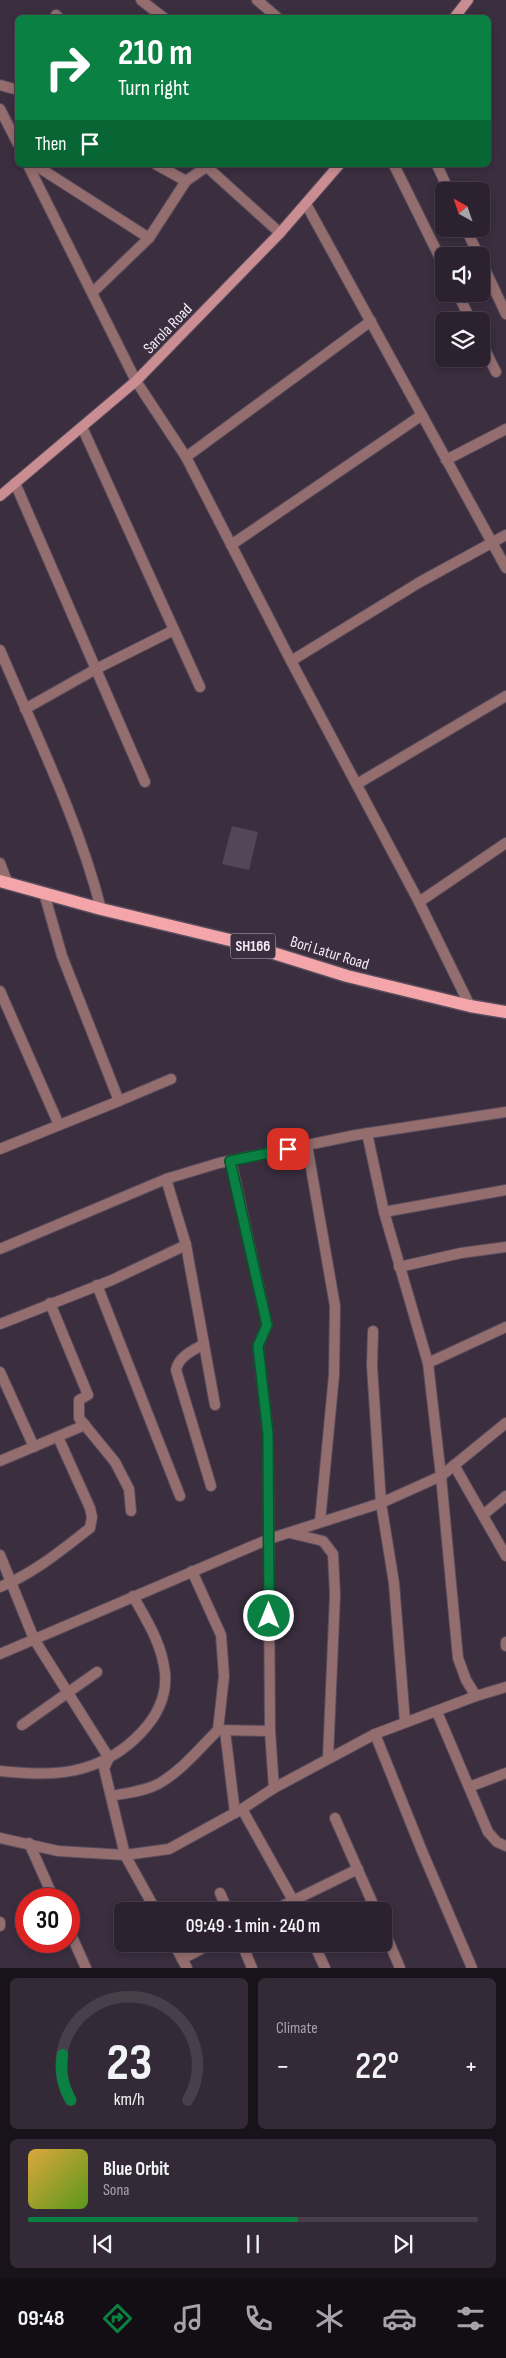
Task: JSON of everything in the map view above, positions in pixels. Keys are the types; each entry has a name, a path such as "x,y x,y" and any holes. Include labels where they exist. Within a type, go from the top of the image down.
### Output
{"main road":[{"path":"456,15 468,0"},
{"name":"Sarola Road","path":"0,496 136,381 280,233 337,167"},
{"name":"Bori Latur Road","path":"4,882 100,909 238,942 347,976 470,1006 506,1012"}],"street":[{"path":"141,0 160,15"},
{"path":"257,0 274,15"},
{"path":"0,86 15,89"},
{"path":"0,109 15,138"},
{"path":"29,167 136,381 186,457 291,661 419,902 470,1006"},
{"path":"38,167 149,238"},
{"path":"161,167 186,181"},
{"path":"93,292 149,238 186,181 207,167"},
{"path":"209,167 280,233"},
{"path":"395,167 435,248"},
{"path":"438,167 445,182"},
{"path":"306,204 506,568"},
{"path":"490,280 506,314"},
{"path":"186,457 371,321"},
{"path":"490,360 496,372"},
{"path":"231,545 422,415"},
{"path":"82,427 200,688"},
{"path":"446,460 506,429"},
{"path":"15,484 145,782"},
{"path":"291,661 420,582 493,544 506,535"},
{"path":"25,709 96,669 174,630"},
{"path":"0,650 89,863 100,909"},
{"path":"357,784 506,696"},
{"path":"419,902 506,843"},
{"path":"0,863 4,882"},
{"path":"44,893 62,956 118,1100"},
{"path":"0,991 59,1125"},
{"path":"0,1149 171,1079"},
{"path":"0,1248 166,1179 230,1161 367,1133 506,1112"},
{"path":"367,1133 384,1212 428,1363 441,1476 458,1658 466,1680 476,1696"},
{"path":"307,1145 335,1306 334,1375 320,1522"},
{"path":"230,1161 267,1325 258,1346 268,1434 270,1731 274,1788"},
{"path":"166,1179 186,1245 215,1405"},
{"path":"384,1212 506,1190"},
{"path":"0,1324 97,1286 186,1245"},
{"path":"399,1267 461,1253 506,1247"},
{"path":"97,1286 180,1496"},
{"path":"50,1303 88,1395 79,1400 79,1418 115,1462 129,1489 131,1511"},
{"path":"428,1363 506,1327"},
{"path":"373,1331 372,1366 381,1503 394,1583 405,1722"},
{"path":"204,1344 182,1357 177,1363 176,1370 210,1486"},
{"path":"0,1372 34,1447"},
{"path":"0,1654 269,1539 381,1503 441,1476 506,1423"},
{"path":"0,1461 85,1425"},
{"path":"0,1587 59,1552 90,1528 92,1517 90,1508 58,1437"},
{"path":"454,1465 506,1556"},
{"path":"483,1515 506,1496"},
{"path":"289,1532 323,1541 333,1554 335,1595 328,1758"},
{"path":"0,1555 34,1639 109,1758"},
{"path":"192,1571 221,1636 224,1676 221,1731 238,1811 295,1902"},
{"path":"0,1771 64,1772 82,1768 109,1758 121,1750 147,1726 162,1699 165,1674 160,1650 152,1628 132,1596"},
{"path":"22,1724 97,1672"},
{"path":"0,1838 58,1851 125,1855 169,1849 238,1811 274,1788 375,1734 476,1696 506,1687"},
{"path":"437,1712 488,1832 497,1842 506,1846"},
{"path":"111,1796 136,1791 160,1783 221,1731 270,1731"},
{"path":"375,1734 422,1852 472,1968"},
{"path":"109,1758 104,1768 125,1855 151,1902"},
{"path":"469,1787 506,1773"},
{"path":"335,1818 372,1902"},
{"path":"29,1843 49,1888"},
{"path":"288,1902 358,1869"},
{"path":"220,1893 224,1902"},
{"path":"392,1949 400,1968"},
{"path":"184,1963 200,1952"},
{"path":"245,1952 252,1968"},
{"path":"318,1952 325,1968"},
{"path":"79,1953 86,1968"}],"building":[{"path":"232,826 258,832 249,870 222,864"}],"route":[{"path":"269,1616 268,1434 258,1346 267,1325 230,1161 288,1149"}]}
